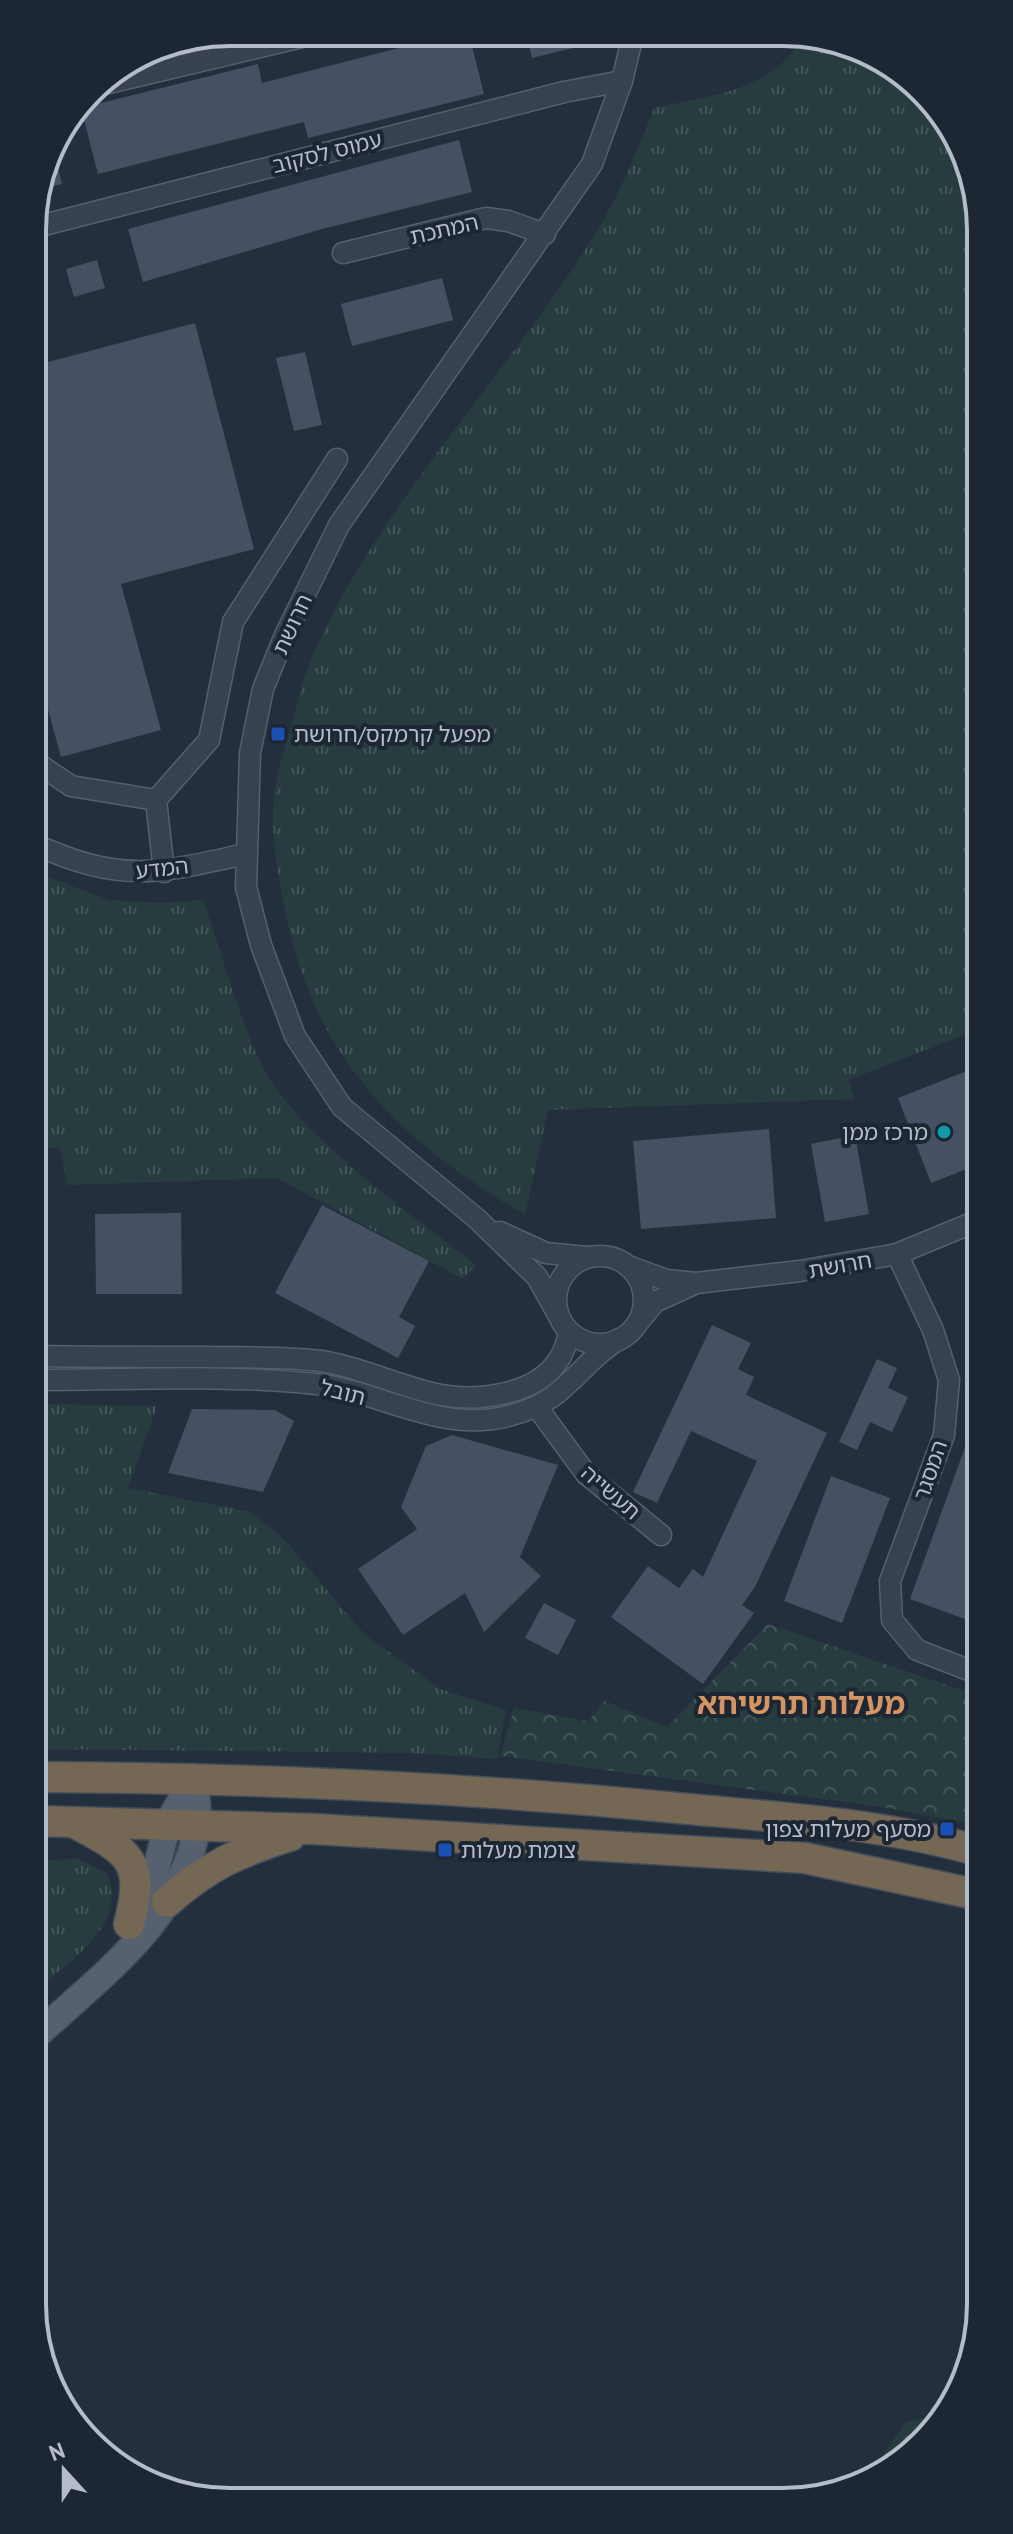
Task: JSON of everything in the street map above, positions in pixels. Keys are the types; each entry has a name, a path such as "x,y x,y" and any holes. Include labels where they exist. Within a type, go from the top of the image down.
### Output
{"highway":[{"path":"46,1777 194,1777 569,1798 852,1824 967,1848"},
{"path":"46,1821 314,1829 805,1858 967,1892"},
{"path":"70,1821 119,1847 130,1858 137,1876 129,1924"},
{"path":"167,1902 199,1873 238,1852 314,1829"}],"main road":[{"path":"79,1996 129,1924 155,1873 168,1823 194,1777"},
{"path":"46,2027 133,1947 167,1902 187,1866 198,1825 194,1777"}],"street":[{"path":"126,79 264,46"},
{"name":"חרושת","path":"565,1325 537,1277 476,1218 352,1116 315,1071 289,1022 261,945 246,887 250,753 263,689 285,635 339,525 592,164 622,81 630,46"},
{"name":"עמוס לסקוב","path":"46,224 564,92 622,81"},
{"name":"המתכת","path":"343,253 486,218 508,221 545,234"},
{"path":"164,872 156,800 209,740 233,622 337,459"},
{"path":"46,769 71,786 156,800"},
{"name":"המדע","path":"46,848 121,872 164,872 245,854"},
{"name":"חרושת","path":"476,1218 546,1253 592,1256"},
{"name":"חרושת","path":"628,1266 666,1280 696,1283 800,1271 897,1254 967,1225"},
{"name":"המסגר","path":"897,1254 933,1330 949,1380 944,1435 890,1581 892,1620 917,1650 967,1669"},
{"path":"592,1256 605,1256 628,1266 636,1275 644,1297 639,1321 619,1339 593,1343 565,1325 557,1292 569,1269 592,1256"},
{"name":"חרושת","path":"639,1321 655,1302 696,1283"},
{"name":"תובל","path":"46,1356 287,1358 353,1368 454,1397 479,1397 528,1385 561,1362 565,1325"},
{"name":"תובל","path":"46,1380 320,1385 451,1420 481,1421 537,1407 557,1396 604,1349 619,1339"},
{"name":"תעשייה","path":"537,1407 586,1474 661,1535"}],"green space":[{"path":"796,46 830,52 853,60 895,84 929,118 953,160 961,183 967,230 967,1034 848,1080 855,1099 548,1110 525,1215 483,1189 409,1132 378,1101 350,1066 326,1028 306,985 282,894 273,820 279,771 305,675 337,605 403,501 585,250 624,181 654,108 738,88 776,69"},
{"path":"46,876 109,900 161,903 203,900 244,1022 260,1061 277,1089 300,1117 357,1172 476,1265 463,1279 277,1178 67,1185 60,1147 46,1148"},
{"path":"46,1404 157,1406 128,1488 251,1512 285,1540 364,1634 440,1689 506,1710 497,1759 414,1753 46,1749"},
{"path":"768,1624 967,1692 967,1824 883,1807 500,1756 514,1708 588,1721 605,1701 667,1727"},
{"path":"79,1859 107,1873 112,1892 104,1925 94,1939 46,1982 46,1860"},
{"path":"928,2417 913,2434 879,2460 906,2422"}],"building":[{"path":"407,46 472,46 484,94 308,138 304,122 98,174 84,118 97,104 258,64 262,83"},
{"path":"529,46 581,46 532,58"},
{"path":"459,140 472,192 322,229 143,282 128,229"},
{"path":"58,167 62,184 51,186"},
{"path":"97,260 105,288 74,297 66,269"},
{"path":"442,278 453,320 352,346 341,304"},
{"path":"195,323 254,549 121,584 161,730 61,757 46,702 46,363"},
{"path":"305,352 322,425 294,431 276,358"},
{"name":"מרכז ממן","path":"967,1071 967,1169 931,1183 898,1098"},
{"path":"769,1129 776,1218 641,1229 633,1141"},
{"path":"855,1135 869,1214 825,1222 811,1144"},
{"path":"322,1205 429,1261 399,1317 415,1326 398,1358 275,1293"},
{"path":"181,1213 182,1294 96,1294 95,1214"},
{"path":"712,1325 751,1343 738,1369 754,1377 746,1395 827,1433 755,1587 742,1605 754,1613 703,1684 611,1617 648,1566 679,1588 693,1569 703,1577 757,1461 691,1431 657,1503 633,1492"},
{"path":"877,1359 897,1368 888,1388 908,1397 892,1432 870,1422 857,1450 839,1442"},
{"path":"192,1409 275,1410 294,1421 263,1492 168,1473"},
{"path":"452,1435 558,1465 520,1557 541,1576 484,1632 465,1593 403,1635 358,1569 417,1529 401,1507 426,1446"},
{"path":"967,1442 965,1619 910,1599"},
{"path":"831,1476 890,1498 842,1623 784,1601"},
{"path":"544,1603 576,1620 558,1655 525,1638"}],"place":[{"name":"מפעל קרמקס/חרושת","path":"278,734"},
{"name":"מרכז ממן","path":"944,1132"},
{"name":"מסעף מעלות צפון","path":"947,1829"},
{"name":"צומת מעלות","path":"445,1850"}],"district":[{"name":"מעלות תרשיחא","path":"801,1702"}]}
